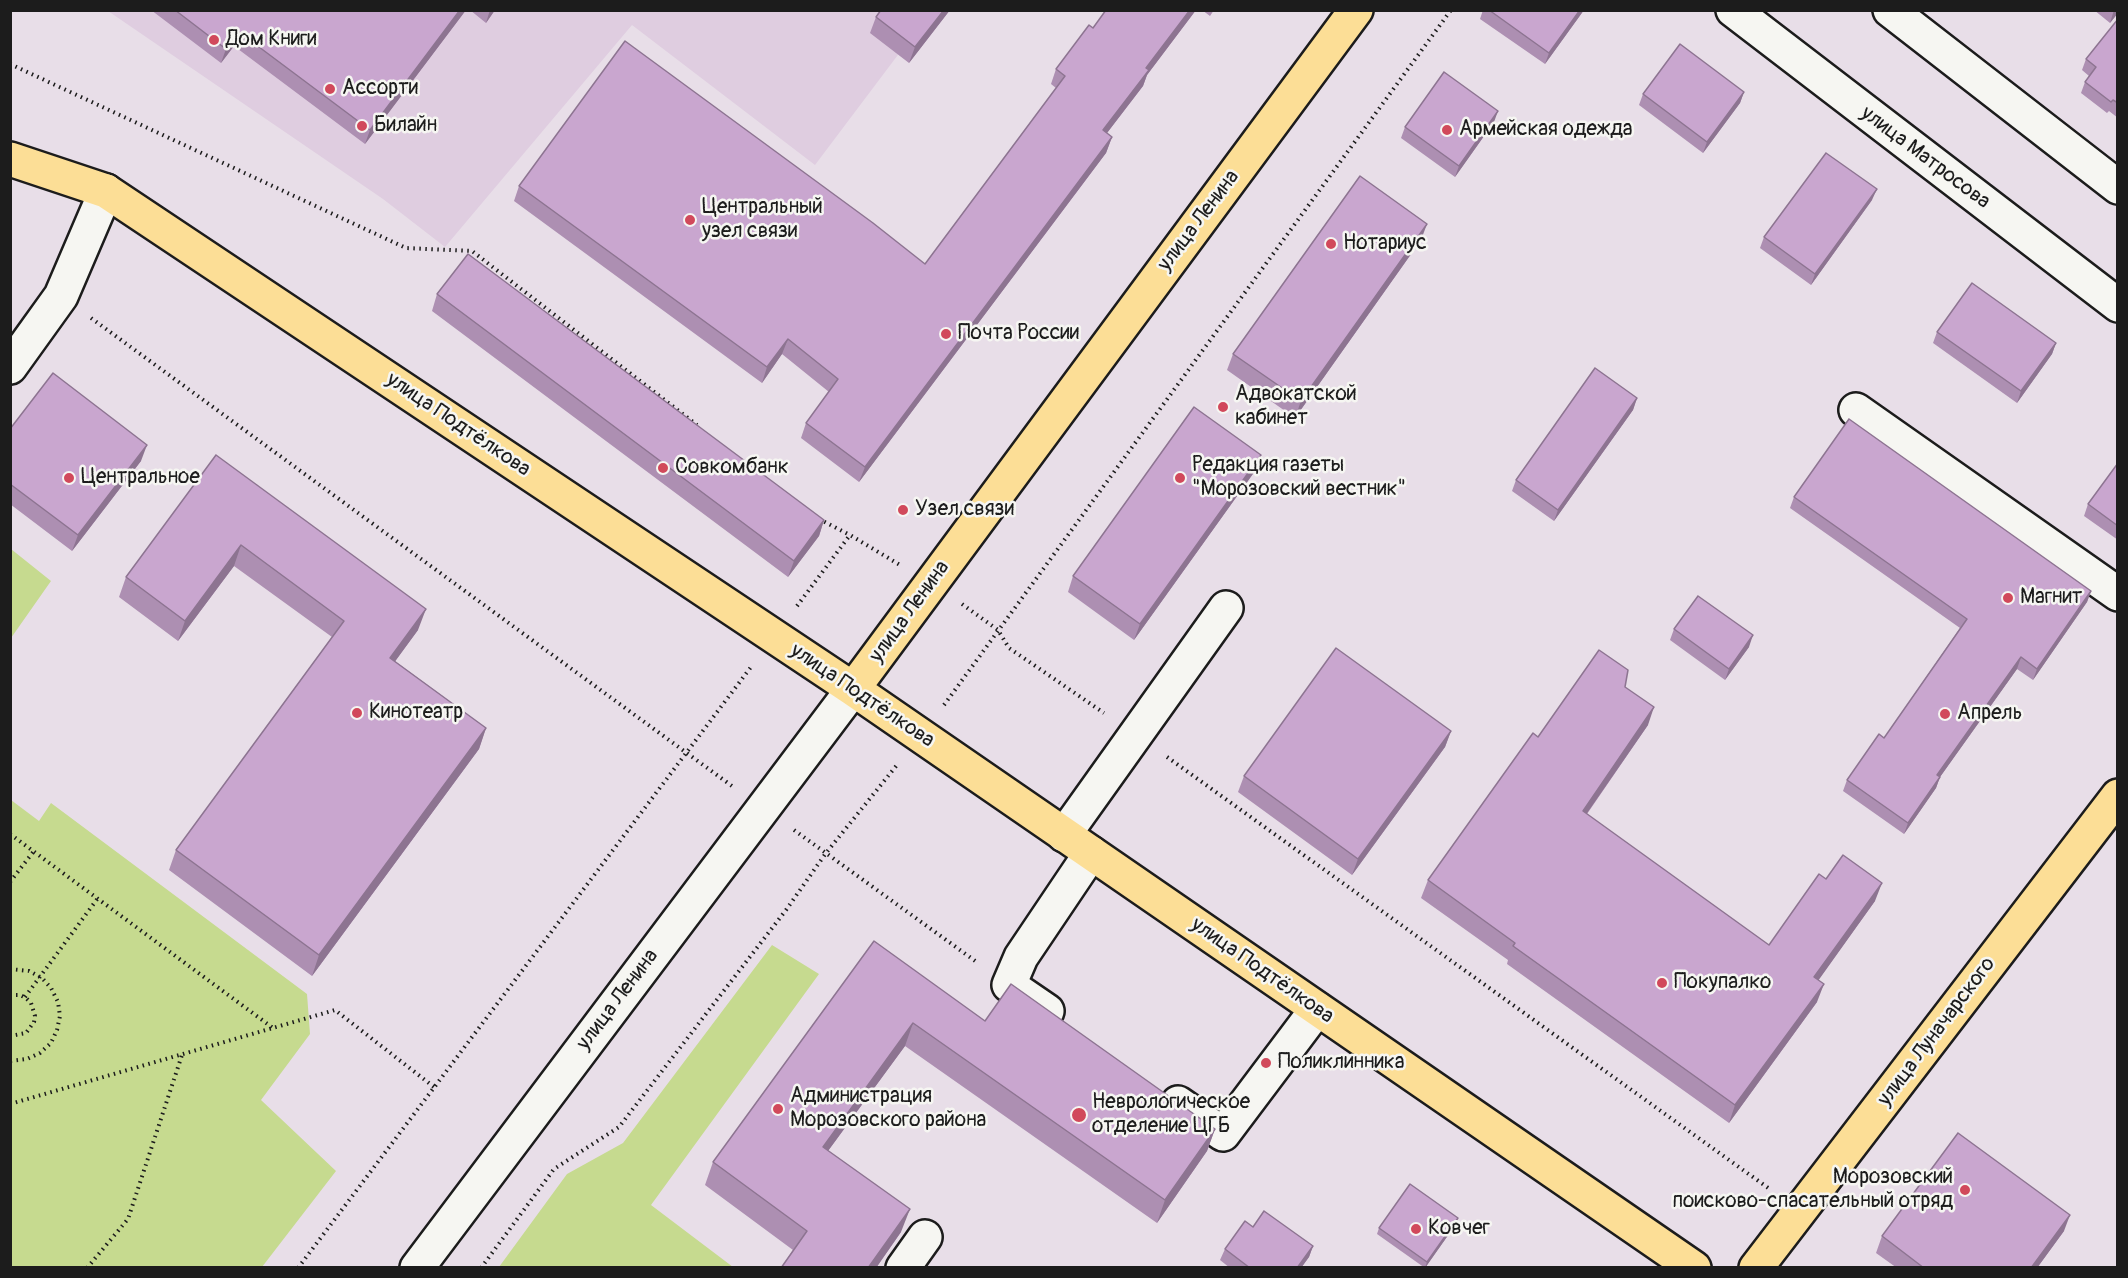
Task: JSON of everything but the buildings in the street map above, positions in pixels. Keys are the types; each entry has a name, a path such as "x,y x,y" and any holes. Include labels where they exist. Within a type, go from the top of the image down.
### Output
{"main road":[{"name":"улица Ленина","path":"853,689 1356,10"},
{"name":"улица Подтёлкова","path":"10,159 106,191 853,689 1694,1268"},
{"name":"улица Луначарского","path":"1756,1268 2118,796"}],"street":[{"name":"улица Матросова","path":"1733,10 2118,305"},
{"path":"1890,10 2118,187"},
{"path":"10,367 61,296 106,191"},
{"path":"1856,410 2118,594"},
{"path":"1064,835 1226,608"},
{"name":"улица Ленина","path":"417,1268 853,689"},
{"path":"1067,1025 1009,985 1021,957 1091,853"},
{"path":"1155,1087 1223,1134 1317,1009"},
{"path":"903,1268 925,1237"}],"path":[{"path":"481,1268 555,1169 619,1127 786,910 826,853 921,736 1451,10"},
{"path":"10,64 406,248 472,251 698,426"},
{"path":"61,296 686,753 1009,985"},
{"path":"811,513 931,583 999,630 1009,648 1136,734 1800,1211"},
{"path":"298,1268 850,536"},
{"path":"10,834 273,1028"},
{"path":"10,882 34,851"},
{"path":"25,997 98,898"},
{"path":"10,969 29,971 40,977 51,988 58,1002 60,1016 51,1043 40,1053 27,1059 10,1061"},
{"path":"10,994 25,997 34,1009 34,1022 26,1033 10,1036"},
{"path":"10,1104 335,1010 434,1087"},
{"path":"87,1268 128,1219 182,1054"}],"shaded area":[{"path":"108,11 931,11 815,165 632,25 445,247 383,199"}],"green space":[{"path":"11,549 51,581 11,638"},
{"path":"11,800 39,821 51,803 307,994 310,1034 261,1100 336,1171 262,1267 11,1267"},
{"path":"772,945 819,974 651,1205 733,1267 499,1267 567,1174 623,1143"}],"place":[{"name":"Дом Книги","path":"214,40"},
{"name":"Ассорти","path":"330,89"},
{"name":"Билайн","path":"362,126"},
{"name":"Армейская одежда","path":"1447,130"},
{"name":"Центральный узел связи","path":"690,220"},
{"name":"Нотариус","path":"1331,244"},
{"name":"Почта России","path":"946,334"},
{"name":"Адвокатской кабинет","path":"1223,407"},
{"name":"Совкомбанк","path":"663,468"},
{"name":"Центральное","path":"69,478"},
{"name":"Редакция газеты \"Морозовский вестник\"","path":"1180,478"},
{"name":"Узел связи","path":"903,510"},
{"name":"Магнит","path":"2008,598"},
{"name":"Кинотеатр","path":"357,713"},
{"name":"Апрель","path":"1945,714"},
{"name":"Покупалко","path":"1662,983"},
{"name":"Поликлинника","path":"1266,1063"},
{"name":"Администрация Морозовского района","path":"778,1109"},
{"name":"Неврологическое отделение ЦГБ","path":"1079,1115"},
{"name":"Морозовский поисково-спасательный отряд","path":"1965,1190"},
{"name":"Ковчег","path":"1416,1229"}]}
